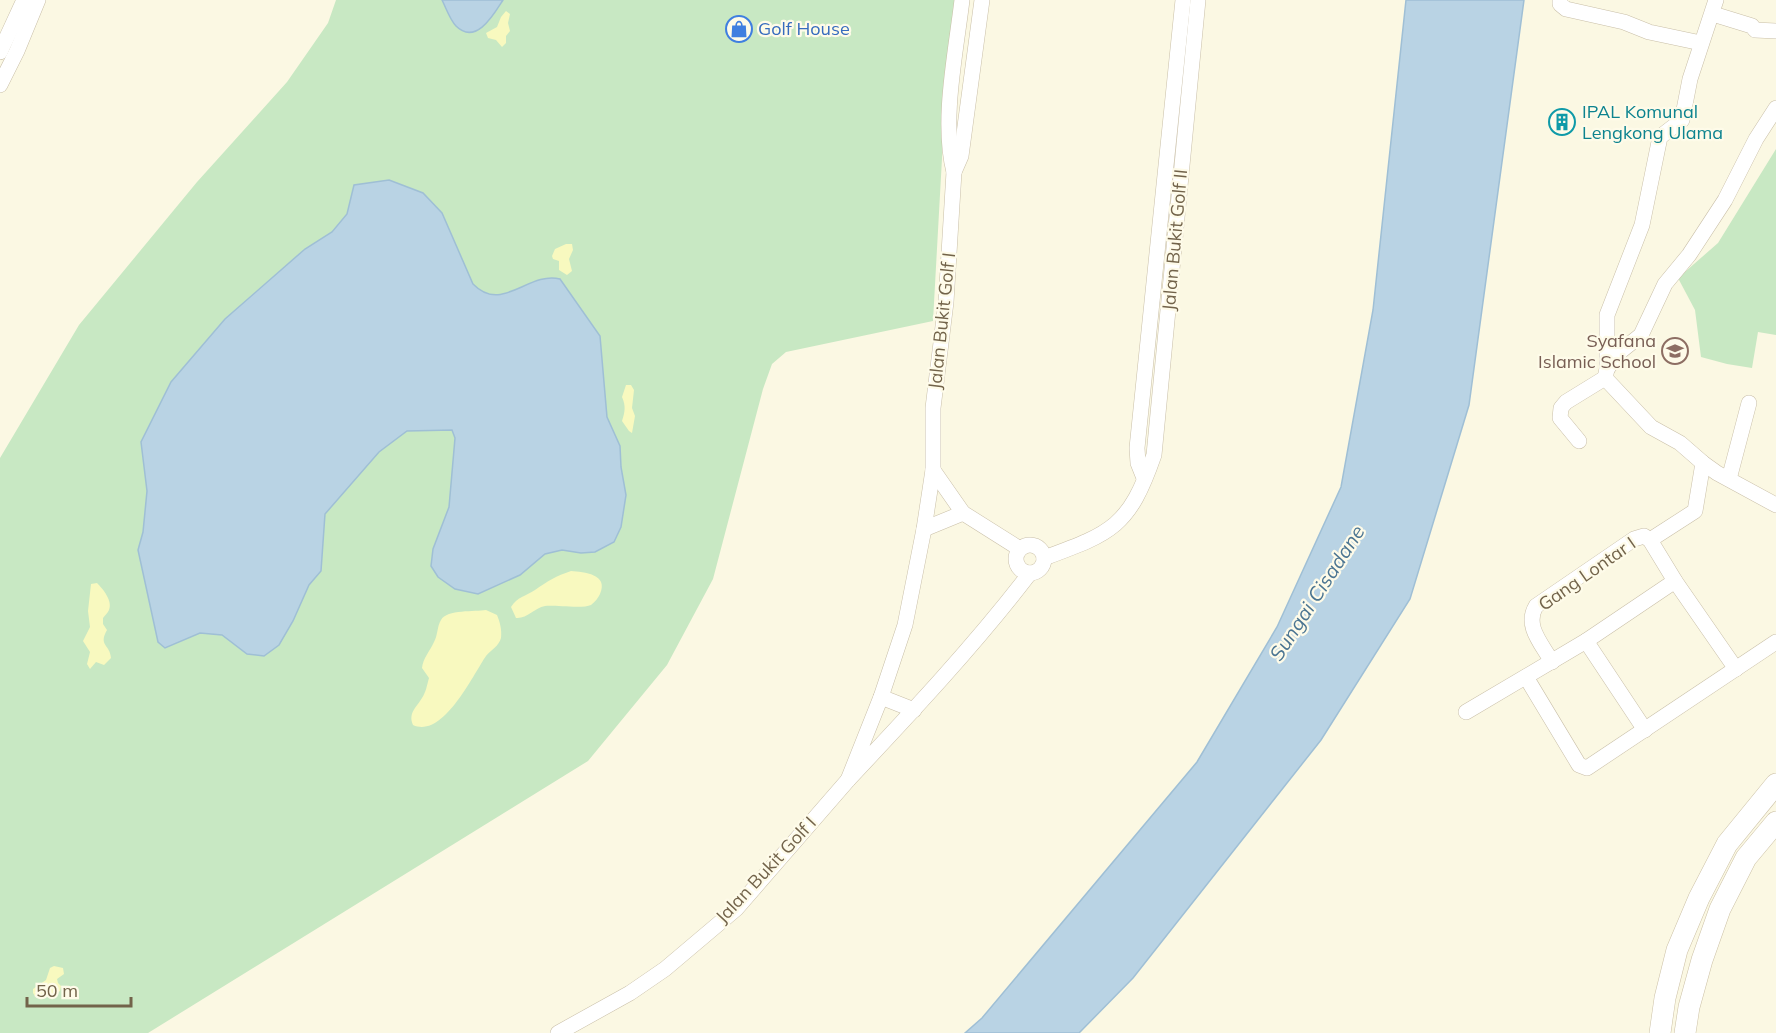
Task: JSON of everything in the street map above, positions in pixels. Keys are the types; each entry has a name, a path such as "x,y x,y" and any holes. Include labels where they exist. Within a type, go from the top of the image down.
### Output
{"main road":[{"path":"1660,1033 1665,998 1677,950 1699,898 1727,844 1776,784"},
{"path":"1685,1033 1701,960 1720,909 1746,858 1776,822"}],"street":[{"path":"1,47 24,0"},
{"path":"0,85 38,0"},
{"name":"Jalan Bukit Golf I","path":"848,780 881,697 905,625 933,470 933,408 946,302 954,172 950,154 949,126 962,0"},
{"name":"Jalan Bukit Golf I","path":"954,172 961,156 982,0"},
{"name":"Jalan Bukit Golf II","path":"1144,478 1138,463 1137,448 1182,0"},
{"name":"Jalan Bukit Golf II","path":"1044,558 1092,540 1118,524 1136,499 1154,455 1198,0"},
{"path":"1560,0 1560,4 1566,9 1624,22 1649,32 1701,43"},
{"path":"1776,32 1755,30 1752,26 1714,7 1690,79 1682,120 1660,137 1642,225 1607,315 1607,377 1626,400 1651,427 1680,443 1702,463 1776,505"},
{"path":"1576,437 1560,418 1561,408 1566,402 1607,377 1621,351 1641,335 1665,284 1689,255 1725,200 1756,139 1776,108"},
{"path":"1729,479 1749,403"},
{"path":"1650,540 1695,511 1702,463"},
{"path":"933,470 963,513 1020,549"},
{"path":"924,529 963,513"},
{"name":"Gang Lontar I","path":"1552,662 1532,627 1530,618 1536,606 1634,539 1644,537 1650,540 1675,581 1736,669"},
{"path":"1028,545 1041,549 1044,558 1042,567 1030,573 1018,566 1016,558 1020,549 1028,545"},
{"name":"Jalan Bukit Golf I","path":"558,1033 630,993 665,969 736,909 848,780 914,710 1000,612 1030,573"},
{"path":"1466,712 1586,641 1675,581"},
{"path":"1586,641 1645,730"},
{"path":"1526,677 1580,765 1587,768 1776,642"},
{"path":"881,697 914,710"}],"shaded area":[{"path":"336,0 956,0 946,86 933,321 786,352 772,364 763,389 713,579 667,665 588,761 148,1033 0,1033 0,458 79,325 197,182 287,82 328,23"},
{"path":"1776,149 1776,335 1758,332 1752,368 1701,357 1695,310 1678,278 1718,243"}],"sand":[{"path":"506,11 510,14 508,23 510,31 502,47 496,40 488,38 486,33 497,27"},
{"path":"572,244 573,250 569,259 572,271 567,275 559,270 559,261 553,259 552,256 555,249"},
{"path":"626,385 631,385 634,390 632,408 635,416 632,433 622,421 625,409 622,397"},
{"path":"571,571 594,575 601,582 600,594 591,605 582,607 545,606 524,617 516,618 511,607 516,601 552,579"},
{"path":"97,583 110,603 109,611 103,618 103,624 107,630 104,642 111,658 104,665 96,662 90,669 87,664 90,652 83,641 90,627 88,611 91,584"},
{"path":"486,610 497,615 501,632 499,643 486,656 465,690 446,714 435,723 424,727 413,725 413,711 424,693 429,678 422,668 423,664 441,620 449,614"},
{"path":"54,966 63,968 64,974 57,979 61,986 60,991 35,996 33,989 46,980 50,968"}],"water":[{"path":"442,0 503,0 484,26 471,32 463,31 456,26"},
{"name":"Sungai Cisadane","path":"1406,0 1524,0 1469,405 1410,599 1321,740 1133,978 1079,1033 965,1033 982,1018 1197,762 1277,627 1341,487 1373,310"},
{"path":"389,180 423,193 442,213 473,284 484,292 494,295 548,278 560,279 600,336 607,417 620,446 626,495 621,527 614,542 595,552 581,553 562,550 545,554 520,575 478,594 455,589 438,577 431,566 433,549 449,507 455,438 452,430 407,431 379,452 325,514 321,571 309,585 279,645 264,656 247,654 222,635 200,633 165,648 158,642 138,550 143,532 147,491 141,442 171,382 225,319 305,249 332,232 347,214 354,185"}],"place":[{"name":"Golf House","path":"739,29"},
{"name":"IPAL Komunal Lengkong Ulama","path":"1562,122"},
{"name":"Syafana Islamic School","path":"1675,351"}]}
